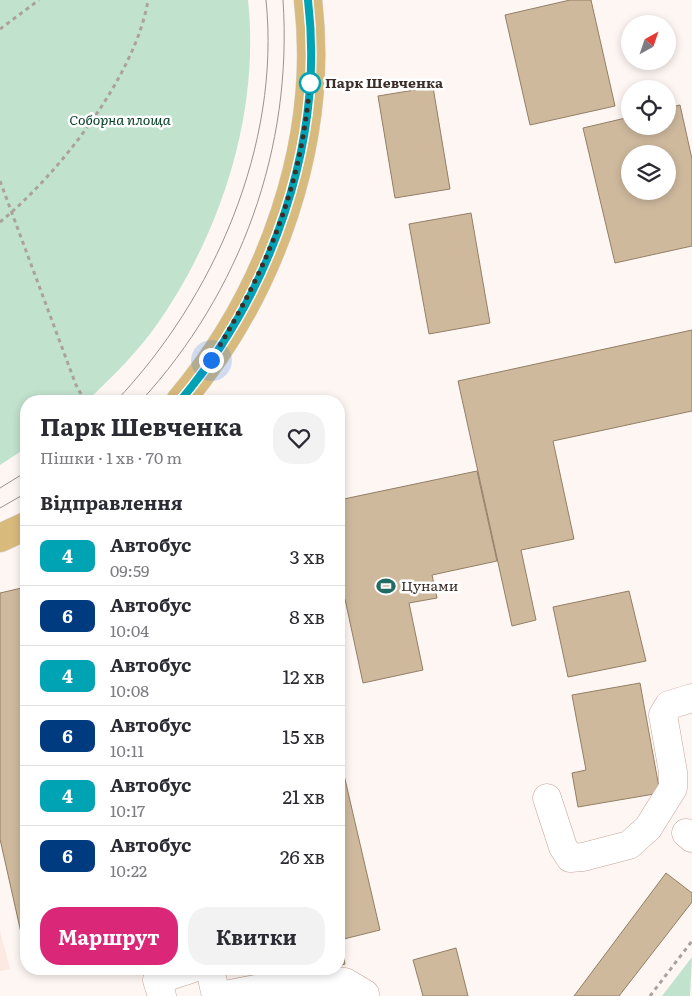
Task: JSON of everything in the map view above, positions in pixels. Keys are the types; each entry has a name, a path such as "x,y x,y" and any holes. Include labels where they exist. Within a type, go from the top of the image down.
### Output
{"main road":[{"path":"185,395 211,360 243,306 274,240 288,199 302,149 307,114 311,64 308,0"},
{"path":"0,538 20,529"}],"street":[{"path":"547,798 563,847 570,858 583,857 629,845 648,828 673,788 673,772 663,715 669,705 692,698"},
{"path":"162,996 157,980 172,975"},
{"path":"211,975 216,996"},
{"path":"220,996 291,982 345,982 365,994"}],"path":[{"path":"0,29 39,0"},
{"path":"0,222 12,212 71,147 103,103 134,48 145,20 148,0"},
{"path":"0,181 76,384 82,395"},
{"path":"650,996 692,941"}],"shaded area":[{"path":"0,931 10,969 0,971"}],"green space":[{"name":"Соборна площа","path":"0,0 248,0 250,42 248,85 242,127 232,169 218,210 201,249 181,287 142,344 93,395 20,395 20,452 0,465"},
{"path":"692,957 690,996 662,996"}],"building":[{"path":"570,0 591,0 615,106 530,125 505,15"},
{"path":"433,87 450,189 395,198 378,96"},
{"path":"680,105 692,159 692,246 615,263 583,128 621,119 621,135 676,135 676,106"},
{"path":"471,213 490,323 429,334 409,224"},
{"path":"692,330 692,411 553,441 574,539 521,550 536,620 512,626 458,381"},
{"name":"Цунами","path":"477,471 497,561 432,575 437,598 409,603 423,670 363,683 345,599 345,499"},
{"path":"20,588 20,928 0,839 0,593"},
{"path":"629,591 646,661 568,677 553,607"},
{"path":"640,683 660,793 578,807 572,773 586,770 572,695"},
{"path":"345,779 380,930 345,939"},
{"path":"666,873 692,893 692,902 619,996 574,996"},
{"path":"456,948 468,996 423,996 413,960"}],"tram line":[{"path":"121,395 151,360 183,315 210,267 233,216 251,163 263,109 268,55 266,0"},
{"path":"146,395 176,359 207,313 233,265 253,215 269,163 279,110 284,55 283,0"},
{"path":"0,488 20,476"},
{"path":"0,508 20,496"}],"bus line":[{"name":"4","path":"185,395 211,360 259,277 278,231 291,192 302,149 307,114 311,64 308,0"}],"place":[{"name":"Парк Шевченка","path":"310,83"},
{"name":"Цунами","path":"386,586"}],"route":[{"path":"211,360 259,277 278,231 291,192 302,149 310,80 310,83"}]}
